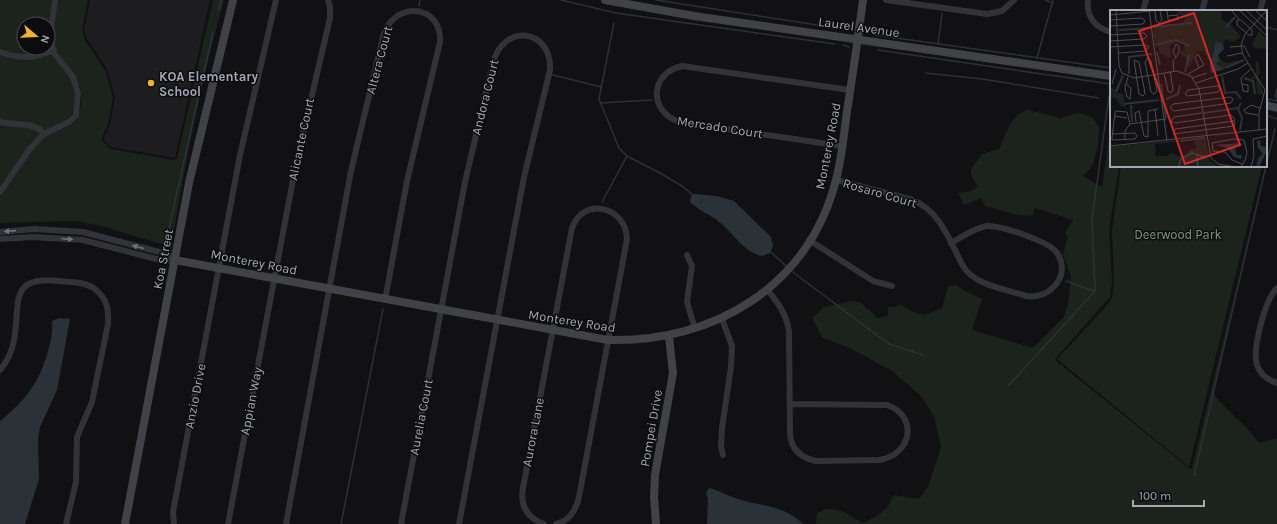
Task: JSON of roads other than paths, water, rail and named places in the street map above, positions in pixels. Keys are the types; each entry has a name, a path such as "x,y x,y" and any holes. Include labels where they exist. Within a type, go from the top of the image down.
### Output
{"street":[{"path":"53,16 55,0"},
{"name":"Koa Street","path":"125,524 189,183 233,0"},
{"path":"218,268 250,106 276,0"},
{"name":"Alicante Court","path":"274,278 306,117 330,18 330,7 328,0"},
{"name":"Laurel Avenue","path":"605,0 694,16 1110,76"},
{"name":"Monterey Road","path":"175,260 552,331 608,340 640,340 669,336 695,329 722,319 767,289 788,268 809,240 827,207 836,180 842,146 863,0"},
{"path":"886,0 987,14 1002,11 1014,0"},
{"path":"1088,0 1088,11 1092,20 1100,28 1110,32"},
{"path":"1143,10 1146,0"},
{"path":"1202,10 1205,0"},
{"path":"1260,10 1263,0"},
{"name":"Altera Court","path":"330,289 351,172 384,32 387,25 397,15 407,11 419,11 428,15 436,23 440,42 407,181 385,300"},
{"name":"Andora Court","path":"441,310 465,182 494,57 498,49 508,40 516,36 527,36 538,40 546,48 550,57 550,70 524,177 496,320"},
{"path":"0,52 22,58 39,56"},
{"path":"0,192 29,150 44,134 69,122 76,115 78,93 73,77 56,53"},
{"name":"Mercado Court","path":"842,146 679,122 670,118 662,111 657,101 657,89 660,81 668,71 682,66 850,90"},
{"path":"1267,105 1277,108"},
{"path":"0,122 34,126 41,129 44,134"},
{"name":"Rosaro Court","path":"836,180 921,204 936,216 951,243 966,270 972,277 982,282 1026,296 1038,296 1047,293 1056,285 1061,274 1060,257 1048,244 997,228 988,226 980,228 951,243"},
{"name":"Aurora Lane","path":"544,524 528,514 523,505 522,496 552,331 573,225 584,212 603,208 613,212 620,218 624,223 627,235 608,340"},
{"path":"0,232 40,229 83,232 167,254 175,260"},
{"path":"0,239 32,237 82,240 164,261 175,260"},
{"path":"809,240 873,281 892,286"},
{"path":"687,255 692,266 692,272 687,302 695,329"},
{"name":"Anzio Drive","path":"174,524 173,512 218,268"},
{"name":"Appian Way","path":"228,524 274,278"},
{"path":"0,370 10,352 14,340 16,303 24,288 31,282 38,279 46,279 82,284 92,287 100,293 106,303 109,314 108,324 92,402 77,437 76,482 66,524"},
{"path":"1277,288 1267,304 1255,354 1257,364 1261,372 1268,380 1277,383"},
{"path":"286,524 330,289"},
{"path":"767,289 780,305 787,320 789,331 790,404 791,443 800,454 811,460 887,459 898,454 906,441 907,434 905,420 897,410 887,405 790,404"},
{"name":"Aurelia Court","path":"401,524 441,310"},
{"path":"722,319 732,346 731,367 720,447 723,455"},
{"path":"458,524 496,320"},
{"name":"Pompei Drive","path":"656,524 654,497 655,475 673,373 669,336"},
{"path":"556,524 570,516 576,509 608,340"}],"waterway":[{"path":"219,10 221,0"},
{"path":"419,6 420,0"},
{"path":"561,0 616,13 835,44"},
{"path":"656,0 850,30"},
{"path":"1045,0 1053,3"},
{"path":"1037,58 1053,0"},
{"path":"938,44 942,14"},
{"path":"614,23 599,99 619,148 627,156 682,186 694,196"},
{"path":"1267,27 1277,30"},
{"path":"165,246 213,32"},
{"path":"875,35 1110,68"},
{"path":"843,45 849,47"},
{"path":"878,50 1110,84"},
{"path":"925,73 982,79 1099,98"},
{"path":"553,75 601,87"},
{"path":"1277,89 1275,96 1277,99"},
{"path":"1008,386 1095,291 1092,219 1109,96"},
{"path":"1267,99 1277,101"},
{"path":"600,103 652,100"},
{"path":"1267,115 1277,119"},
{"path":"1267,162 1275,129"},
{"path":"602,202 627,156"},
{"path":"1194,476 1266,167"},
{"path":"771,252 786,266"},
{"path":"790,270 889,344 923,355"},
{"path":"1066,281 1094,291"},
{"path":"341,524 383,309"}],"place":[{"name":"KOA Elementary School","path":"151,83"}],"park label":[{"name":"Deerwood Park","path":"1178,234"}]}
